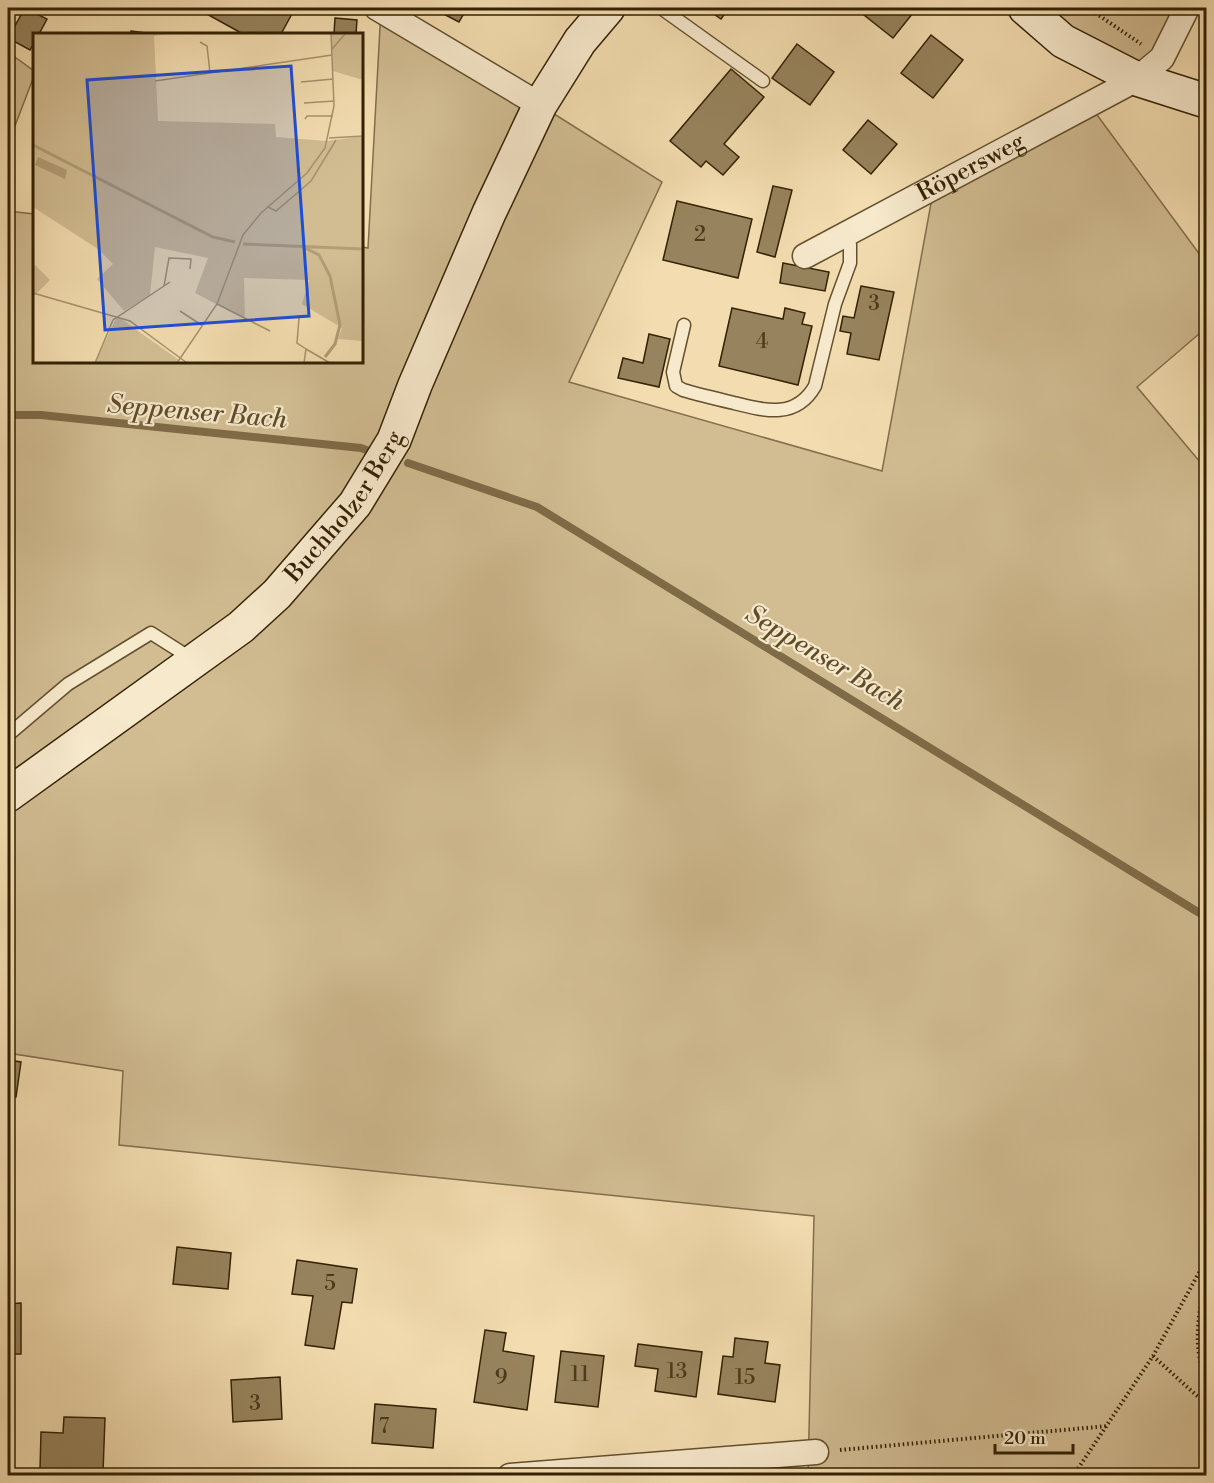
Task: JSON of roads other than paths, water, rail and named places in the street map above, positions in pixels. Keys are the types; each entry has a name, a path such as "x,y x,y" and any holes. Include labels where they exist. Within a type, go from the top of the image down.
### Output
{"main road":[{"name":"Buchholzer Berg","path":"8,795 241,627 277,594 329,536 374,476 394,440 415,385 489,213 540,105 580,41 608,8"},
{"path":"1025,8 1063,41 1137,79 1206,100"}],"street":[{"path":"377,8 540,105"},
{"name":"Röpersweg","path":"805,256 1137,79 1162,58 1187,8"},
{"path":"510,1476 816,1452"}],"lane":[{"path":"661,8 763,81"},
{"path":"684,325 673,372 676,386 683,390 762,410 784,410 802,402 815,386 835,304 850,264 846,234"},
{"path":"8,735 68,684 151,633 195,661"}],"waterway":[{"name":"Seppenser Bach","path":"8,415 41,415 361,448 377,454"},
{"name":"Seppenser Bach","path":"408,463 537,507 1206,917"}]}
